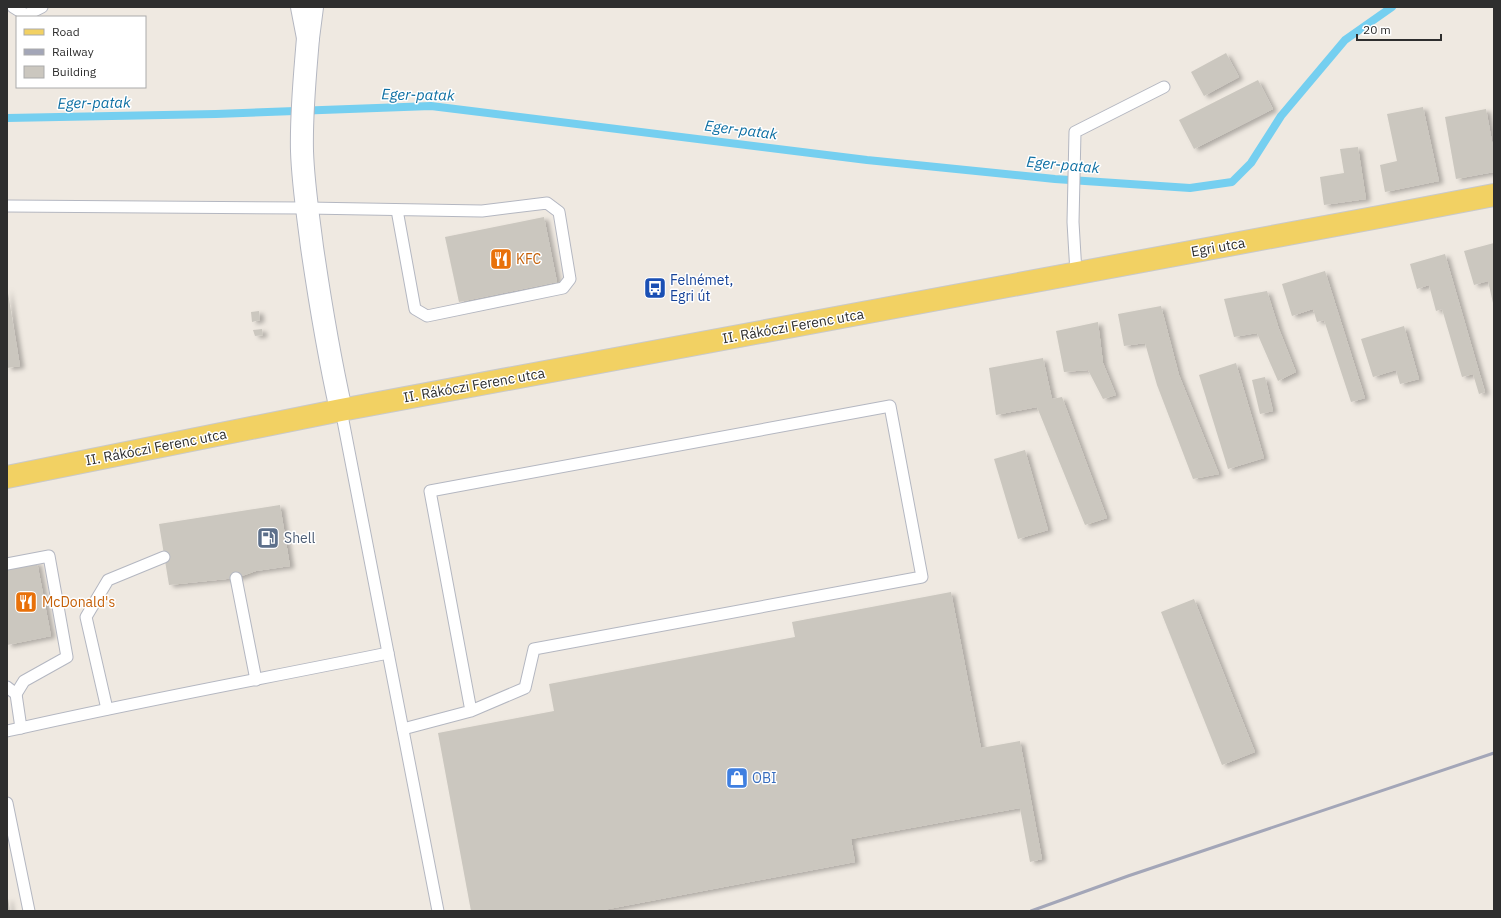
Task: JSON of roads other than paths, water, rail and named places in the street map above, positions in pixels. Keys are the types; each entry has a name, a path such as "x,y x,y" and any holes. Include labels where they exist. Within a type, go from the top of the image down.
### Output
{"main road":[{"name":"Egri utca","path":"942,299 1494,195"},
{"name":"II. Rákóczi Ferenc utca","path":"7,477 341,410 942,299"}],"street":[{"path":"302,7 308,38"},
{"path":"312,7 304,89 302,150 307,208 330,359 341,410"}],"lane":[{"path":"12,7 26,15 42,7"},
{"path":"1076,273 1073,222 1075,132 1164,87"},
{"path":"7,206 307,208 482,211 547,203 560,212 570,279 563,288 427,316 415,309 397,210"},
{"path":"403,729 471,711 525,688 534,649 922,577 890,406 430,491 471,711"},
{"path":"341,410 438,911"},
{"path":"7,564 49,556 68,657 24,681 16,694 21,728"},
{"path":"107,708 86,617 108,580 164,558"},
{"path":"236,578 256,680"},
{"path":"7,731 107,708 388,653"},
{"path":"7,687 16,694"},
{"path":"7,803 29,911"}],"waterway":[{"name":"Eger-patak","path":"7,118 216,114 431,106 867,160 1055,179 1190,188 1232,182 1251,163 1281,116 1345,40 1392,7"}],"railway":[{"path":"1031,911 1128,876 1494,753"}],"place":[{"name":"KFC","path":"501,259"},
{"name":"Felnémet, Egri út","path":"655,288"},
{"name":"Shell","path":"268,538"},
{"name":"McDonald's","path":"26,602"},
{"name":"OBI","path":"737,778"}]}
